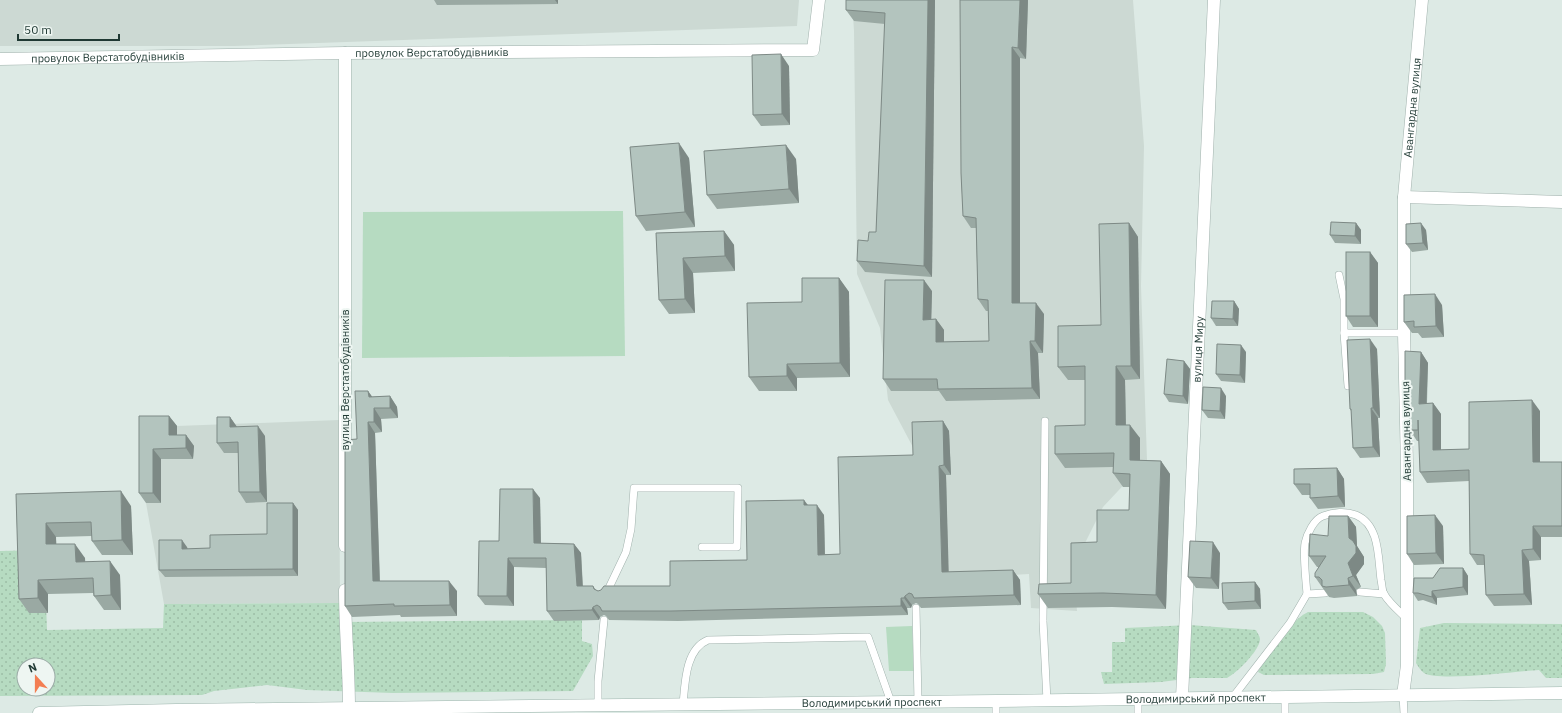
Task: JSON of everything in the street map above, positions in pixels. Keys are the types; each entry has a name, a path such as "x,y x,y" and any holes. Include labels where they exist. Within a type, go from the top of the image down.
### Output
{"street":[{"name":"провулок Верстатобудівників","path":"0,59 345,53 813,50 819,0"},
{"name":"вулиця Миру","path":"1182,698 1214,0"},
{"name":"Авангардна вулиця","path":"1403,695 1407,665 1404,197 1422,0"},
{"name":"вулиця Верстатобудівників","path":"345,53 345,561"},
{"path":"1404,197 1562,202"},
{"path":"345,577 345,632 349,674 349,708"},
{"name":"Володимирський проспект","path":"39,713 349,708 378,710 598,706 682,709 891,702 918,702 996,707 1047,700 1562,693"}],"lane":[{"path":"1339,275 1344,299 1344,333 1348,386"},
{"path":"1344,333 1404,333"},
{"path":"1046,421 1043,621 1047,700"},
{"path":"605,596 626,552 631,529 634,488 738,488 737,547 702,547"},
{"path":"1233,697 1290,623 1307,594 1305,543 1314,523 1321,516 1341,512 1361,517 1368,524 1374,533 1384,594 1407,620"},
{"path":"1360,592 1384,594"},
{"path":"1307,594 1325,593"},
{"path":"916,608 918,702"},
{"path":"598,706 598,681 604,620"},
{"path":"682,709 685,679 696,648 701,643 708,640 868,637 891,702"},
{"path":"1403,695 1404,713"},
{"path":"1285,697 1285,713"},
{"path":"1138,699 1138,713"}],"shaded area":[{"path":"0,0 799,0 797,26 234,46 0,46"},
{"path":"852,0 1133,0 1144,146 1141,286 1147,460 1103,507 1073,567 1077,611 1031,608 1029,574 949,578 916,453 888,400 880,328 857,274 854,31"},
{"path":"339,420 340,603 164,604 146,503 147,426"}],"green space":[{"path":"623,211 625,356 362,358 363,212"},
{"path":"44,550 47,630 163,628 164,604 340,603 341,622 582,620 582,641 592,644 593,656 573,691 393,693 307,690 267,685 214,691 202,695 56,696 56,657 16,657 16,696 0,696 0,551"},
{"path":"1308,612 1363,612 1373,617 1382,626 1385,633 1386,664 1384,672 1373,674 1264,675 1258,672 1287,630 1301,616"},
{"path":"1444,623 1562,624 1562,678 1546,678 1539,670 1461,676 1432,675 1424,673 1416,663 1420,628"},
{"path":"1190,625 1256,630 1260,638 1259,644 1247,661 1227,678 1192,678 1161,682 1104,684 1101,672 1112,672 1112,642 1125,642 1125,628"},
{"path":"912,626 914,671 889,671 886,627"}],"building":[{"path":"846,0 928,0 924,266 857,261 858,240 868,241 869,232 876,232 885,13 846,10"},
{"path":"960,0 1020,0 1018,48 1012,47 1012,303 1036,303 1035,341 1030,341 1032,388 938,389 937,379 883,379 885,280 924,280 923,320 936,319 936,342 989,341 988,300 978,299 976,218 963,216 961,173"},
{"path":"781,54 782,114 753,115 752,55"},
{"path":"679,143 685,212 636,216 630,147"},
{"path":"786,145 789,189 707,195 704,151"},
{"path":"1331,222 1356,223 1355,236 1330,235"},
{"path":"1129,223 1131,366 1116,366 1116,425 1130,425 1130,460 1161,461 1156,595 1103,593 1038,594 1039,584 1071,583 1071,543 1097,542 1097,510 1129,510 1130,474 1113,473 1114,453 1055,454 1055,426 1085,425 1085,366 1058,367 1058,326 1101,325 1099,224"},
{"path":"1421,223 1423,243 1406,244 1406,224"},
{"path":"724,231 725,256 683,258 685,299 659,300 656,233"},
{"path":"1346,252 1370,252 1370,316 1346,316"},
{"path":"802,278 839,278 840,363 787,364 787,376 749,377 747,303 802,302"},
{"path":"1435,294 1436,326 1414,327 1414,321 1404,322 1404,295"},
{"path":"1212,301 1234,301 1233,319 1211,318"},
{"path":"1370,339 1373,447 1353,448 1347,340"},
{"path":"1217,344 1241,345 1240,375 1216,374"},
{"path":"1405,351 1421,352 1419,404 1433,403 1433,450 1469,449 1469,402 1532,400 1533,462 1562,462 1562,526 1533,526 1533,549 1522,550 1524,594 1486,595 1484,555 1470,554 1469,470 1420,472 1418,420 1418,430 1410,430 1408,387 1405,387"},
{"path":"1167,359 1184,361 1183,396 1164,394"},
{"path":"1203,387 1221,388 1220,411 1202,410"},
{"path":"355,391 368,391 369,397 390,396 390,408 374,408 374,422 368,422 373,581 449,581 450,605 394,606 394,604 345,606 345,440 357,439"},
{"path":"139,416 169,416 169,435 186,435 186,448 153,449 153,493 139,493"},
{"path":"217,417 230,417 230,427 258,426 260,492 239,492 238,442 217,443"},
{"path":"943,421 944,465 939,466 942,572 1013,570 1014,595 914,598 912,594 909,593 904,598 901,598 901,606 602,611 597,605 593,607 592,610 547,611 546,558 508,558 507,596 478,596 479,541 499,541 500,489 533,489 534,543 574,544 577,586 593,586 594,589 598,591 604,586 670,586 670,561 747,560 746,501 804,500 804,505 817,505 818,555 840,554 838,457 913,455 912,422"},
{"path":"1337,468 1338,496 1310,498 1310,484 1294,484 1294,469"},
{"path":"121,491 122,540 92,541 91,522 46,523 46,544 75,544 76,562 110,561 111,595 94,596 93,578 38,580 38,598 19,599 16,494"},
{"path":"267,503 293,503 293,569 159,570 159,540 182,540 182,549 210,548 210,535 267,534"},
{"path":"1435,515 1436,553 1407,554 1407,516"},
{"path":"1329,516 1348,516 1349,538 1356,546 1356,553 1348,563 1353,576 1348,578 1349,585 1326,587 1322,586 1322,580 1319,577 1315,577 1315,573 1326,556 1309,556 1310,534 1328,536"},
{"path":"1190,541 1213,542 1211,578 1188,577"},
{"path":"1440,568 1463,568 1463,587 1432,591 1432,597 1413,593 1414,578 1433,578"},
{"path":"1255,582 1255,601 1223,603 1222,583"}]}
